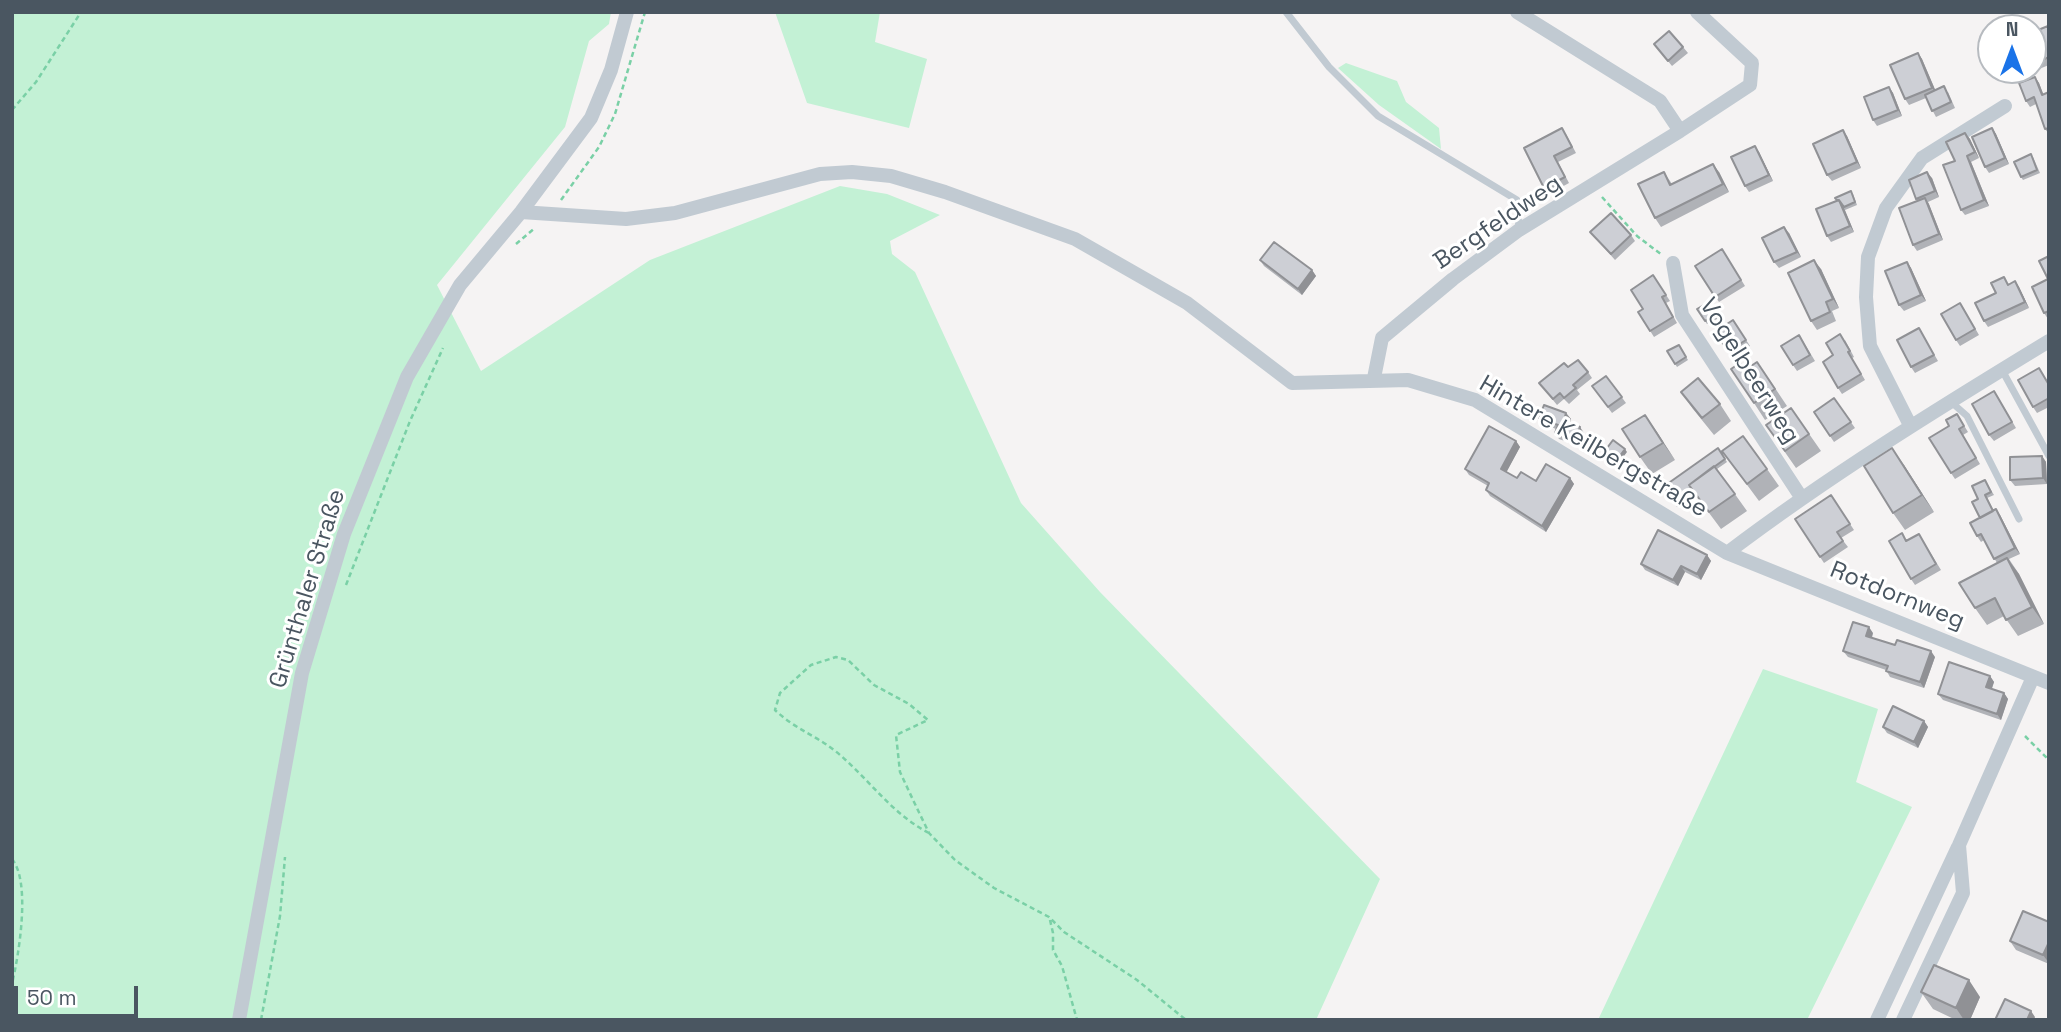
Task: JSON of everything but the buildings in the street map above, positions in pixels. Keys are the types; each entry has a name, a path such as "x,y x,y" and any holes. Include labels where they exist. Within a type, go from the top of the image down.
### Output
{"street":[{"name":"Grünthaler Straße","path":"239,1020 302,673 344,534 407,377 460,285 521,212 591,118 611,69 626,12"},
{"path":"1517,12 1660,100 1680,131"},
{"name":"Bergfeldweg","path":"1374,378 1382,338 1519,230 1592,187 1750,85 1752,63 1697,12"},
{"path":"1910,425 1870,346 1866,297 1868,257 1886,208 1922,158 2005,106"},
{"name":"Hintere Keilbergstraße","path":"521,212 626,219 675,213 820,174 852,172 891,176 1075,239 1188,303 1293,383 1374,378 1408,380 1475,400 1727,553"},
{"name":"Vogelbeerweg","path":"1673,263 1682,315 1801,497"},
{"path":"1727,553 1801,497 1910,425 2049,341"},
{"name":"Rotdornweg","path":"1727,553 2049,682"},
{"path":"1877,1020 1959,845 2033,677"},
{"path":"1903,1020 1963,892 1959,845"}],"lane":[{"path":"1286,12 1329,67 1378,116 1517,200 1519,230"},
{"path":"2002,369 2049,456"},
{"path":"1950,401 1966,416 2019,519"}],"path":[{"path":"12,110 36,82 81,12"},
{"path":"510,248 552,214 599,147 615,114 645,12"},
{"path":"1592,187 1637,236 1673,263"},
{"path":"345,587 410,421 445,344"},
{"path":"929,833 900,772 896,735 928,720 909,704 874,685 848,660 835,657 811,665 780,693 775,710 794,728 815,736 833,750 895,812 929,833 955,860 994,888 1049,917 1065,932 1137,980 1185,1020"},
{"path":"2025,736 2049,760"},
{"path":"261,1020 280,916 286,847"},
{"path":"12,859 23,877 18,960 12,984"},
{"path":"1049,917 1054,933 1053,950 1062,966 1077,1020"}],"green space":[{"path":"12,12 611,12 609,24 589,41 565,127 437,285 481,371 650,260 840,186 887,194 940,215 890,241 892,254 915,272 1021,503 1100,592 1380,879 1316,1020 12,1020"},
{"path":"775,12 880,12 875,42 927,59 909,128 807,103"},
{"path":"1346,63 1397,81 1406,102 1439,128 1441,149 1379,105 1338,68"},
{"path":"1763,669 1878,709 1856,782 1912,807 1807,1020 1598,1020"}]}
